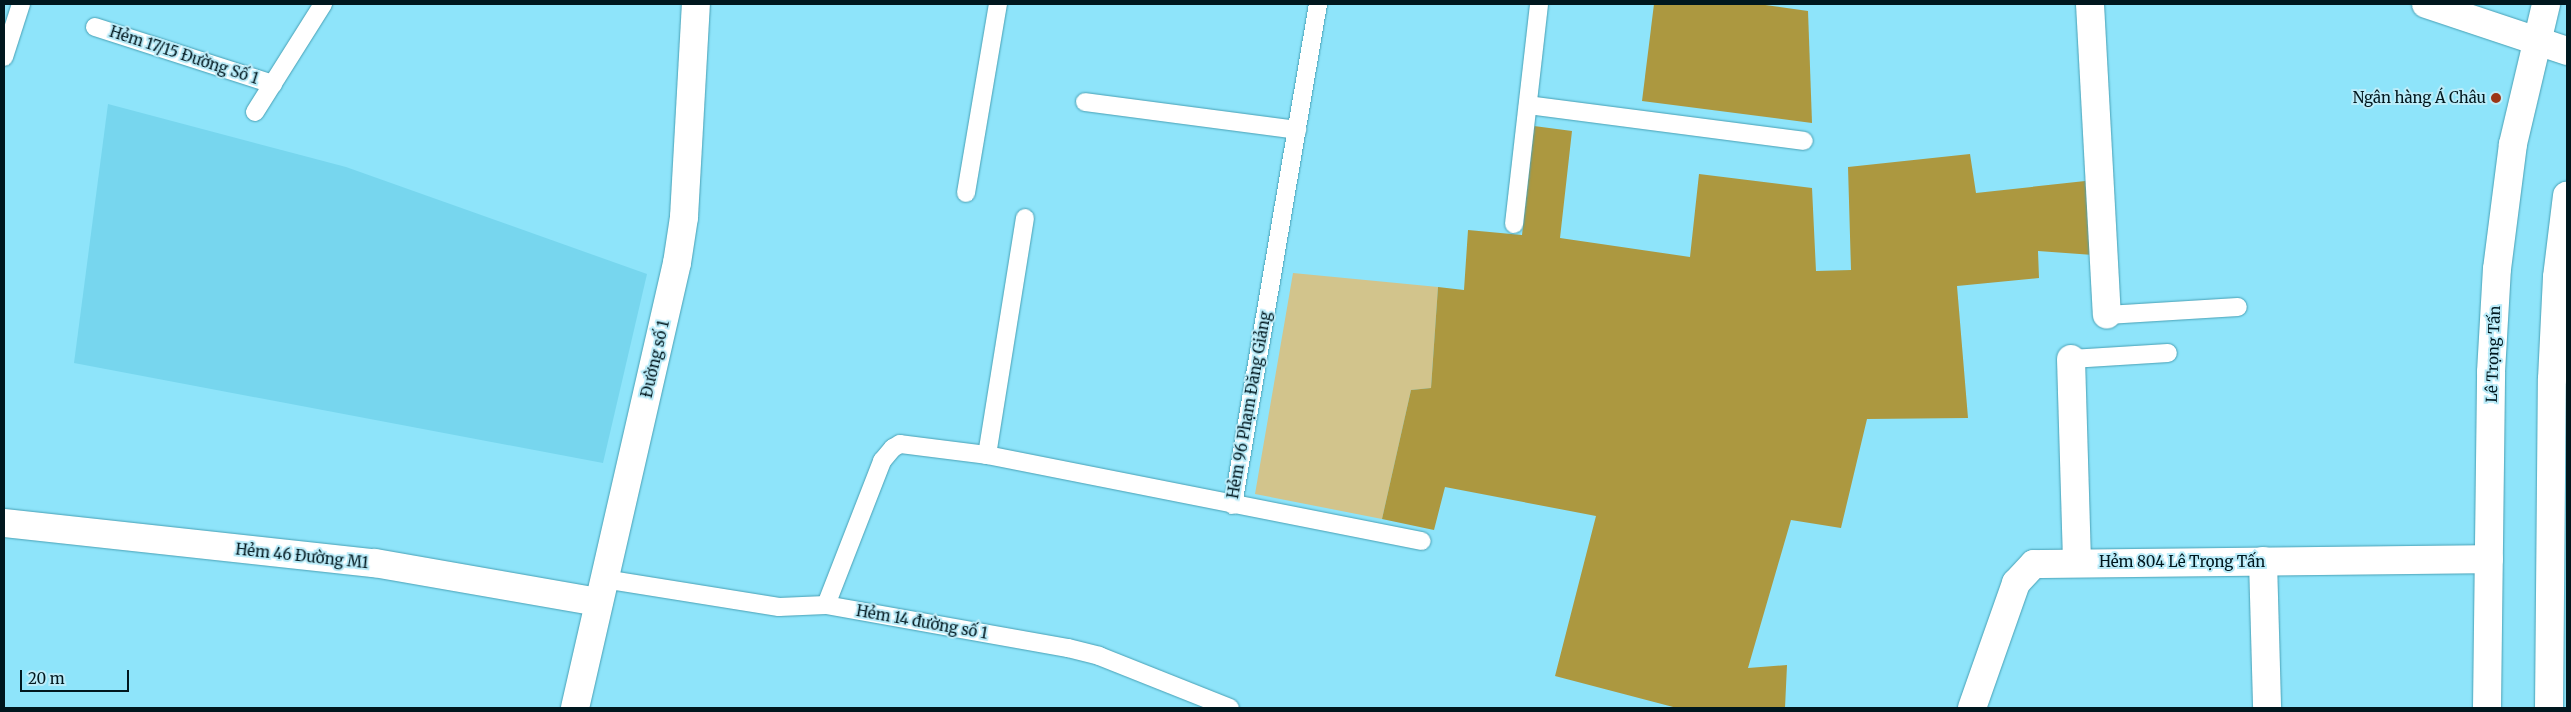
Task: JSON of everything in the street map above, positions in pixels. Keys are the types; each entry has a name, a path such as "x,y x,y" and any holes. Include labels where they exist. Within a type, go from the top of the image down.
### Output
{"street":[{"name":"Đường số 1","path":"575,708 677,263 684,217 696,4"},
{"path":"2090,4 2107,315"},
{"path":"2426,4 2567,51"},
{"name":"Lê Trọng Tấn","path":"2487,708 2491,372 2497,269 2513,144 2546,4"},
{"path":"2549,708 2559,549 2552,378 2557,277 2567,196"},
{"path":"2071,359 2077,562"},
{"name":"Hẻm 46 Đường M1","path":"4,523 375,563 601,591"},
{"name":"Hẻm 804 Lê Trọng Tấn","path":"1972,708 2020,575 2034,564 2077,562 2489,559"},
{"path":"2263,561 2267,708"}],"lane":[{"path":"4,57 20,4"},
{"name":"Hẻm 17/15 Đường Số 1","path":"255,112 323,4"},
{"path":"966,193 998,4"},
{"name":"Hẻm 96 Phạm Đăng Giảng","path":"826,605 882,461 893,448 910,444 987,455 1233,504 1318,4"},
{"path":"1514,224 1539,4"},
{"name":"Hẻm 17/15 Đường Số 1","path":"95,26 273,84"},
{"path":"1085,102 1297,130"},
{"path":"1528,105 1804,141"},
{"path":"987,455 1024,218"},
{"path":"2107,315 2238,307"},
{"path":"2071,359 2168,353"},
{"path":"1233,504 1422,541"},
{"name":"Hẻm 14 đường số 1","path":"601,591 779,607 826,605 1099,656 1230,708"}],"shaded area":[{"path":"1654,4 1758,4 1808,11 1812,123 1642,101"},
{"path":"108,104 346,167 647,274 603,463 74,363"},
{"path":"1534,126 1572,131 1560,238 1690,257 1699,174 1812,188 1816,271 1851,270 1848,167 1970,154 1976,193 2113,178 2114,223 2107,256 2038,251 2039,278 1957,286 1968,418 1867,419 1841,528 1791,520 1748,668 1787,665 1785,708 1677,708 1555,676 1596,516 1445,487 1434,530 1382,519 1411,390 1431,388 1438,287 1464,290 1468,230 1522,235"},
{"path":"1293,273 1438,287 1431,388 1411,390 1382,519 1255,494"}],"place":[{"name":"Ngân hàng Á Châu","path":"2496,98"}]}
